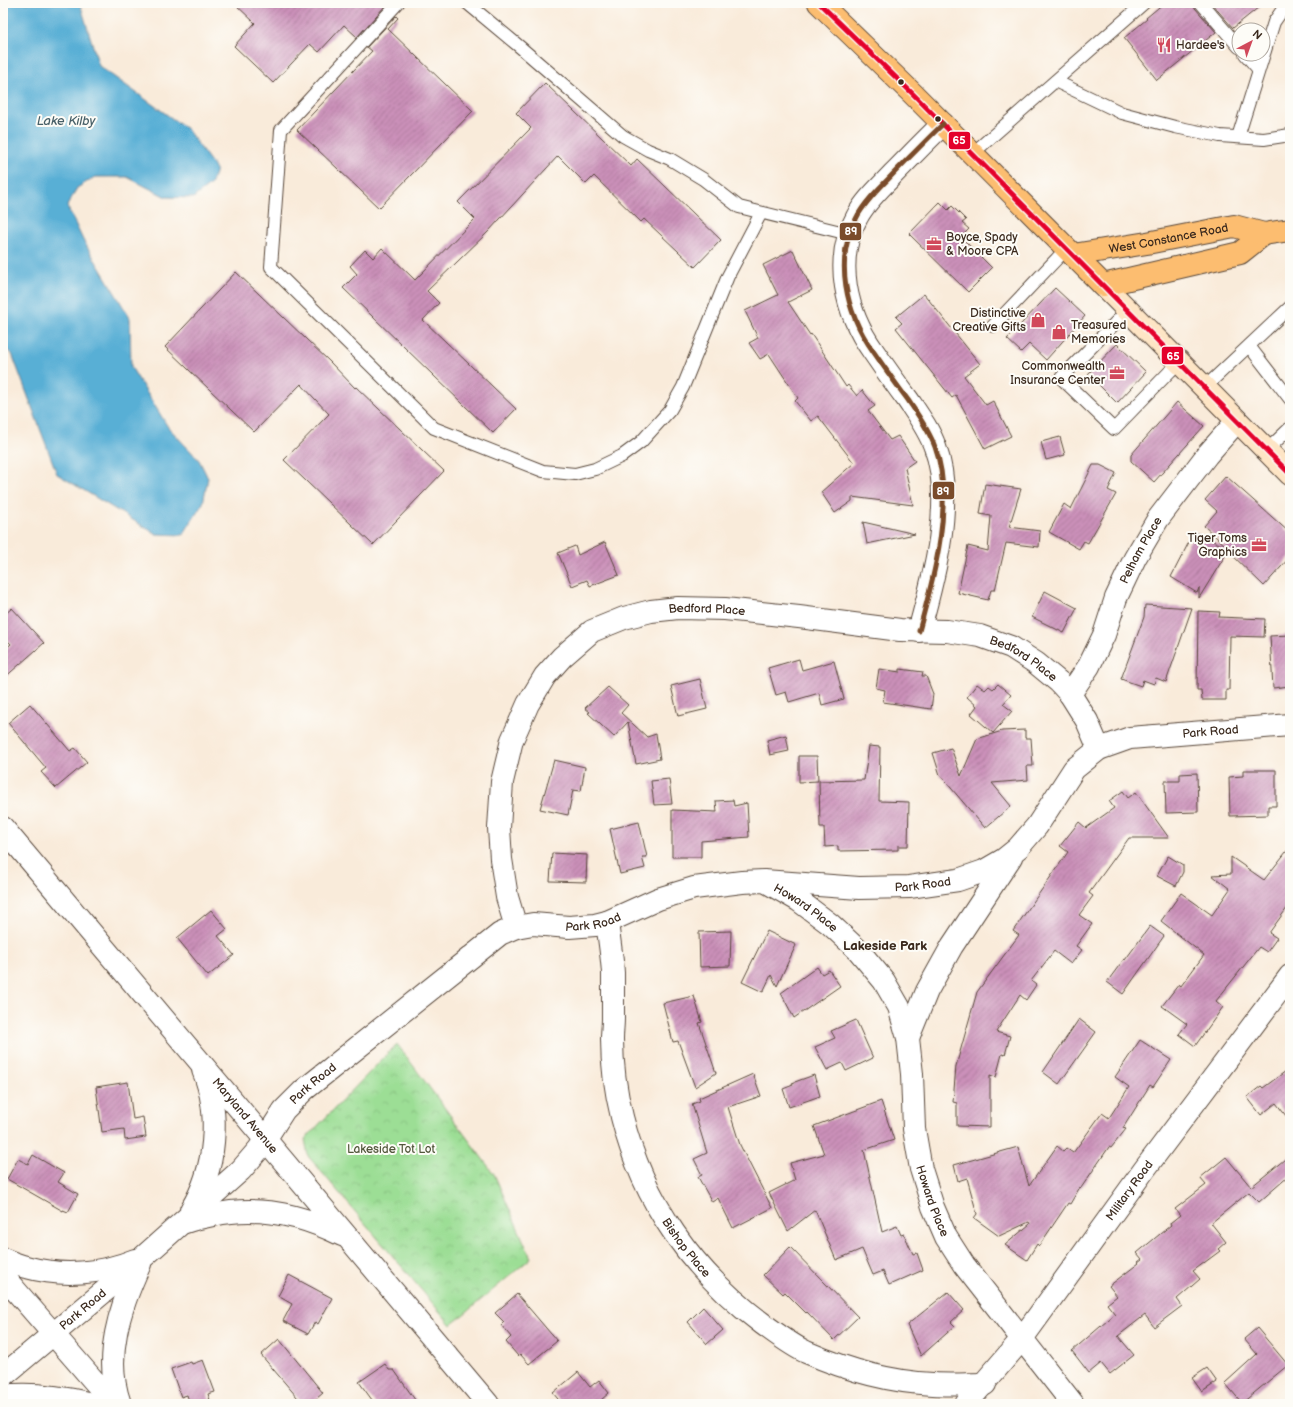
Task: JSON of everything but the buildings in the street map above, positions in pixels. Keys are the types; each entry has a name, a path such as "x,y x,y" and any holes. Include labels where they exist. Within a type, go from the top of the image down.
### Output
{"main road":[{"path":"819,3 943,124 1290,474"},
{"name":"West Constance Road","path":"1070,252 1148,243 1234,226 1264,234 1290,230"},
{"path":"1103,285 1240,254 1264,234"}],"street":[{"path":"919,631 932,582 941,533 943,493 941,467 935,447 924,423 862,336 851,311 845,284 844,257 849,234 857,216 870,197 943,124"},
{"name":"Pelham Place","path":"1070,694 1089,666 1104,635 1116,598 1135,558 1158,519 1207,455 1237,421"},
{"name":"Bedford Place","path":"516,927 507,897 501,859 499,828 502,782 512,740 528,704 545,676 562,657 592,631 624,618 651,611 678,608 732,610 799,616 900,630 947,631 980,636 1011,647 1036,663 1059,682 1070,694 1087,721 1099,749"},
{"name":"Park Road","path":"3,1376 144,1256 241,1170 265,1140 284,1110 304,1090 500,934 516,927 533,924 569,927 595,925 606,922 658,899 694,888 742,882 764,881 860,888 916,886 958,880 984,871 1003,860 1018,848 1037,826 1074,769 1099,749 1130,738 1290,726"},
{"name":"Maryland Avenue","path":"3,828 488,1404"},
{"name":"Howard Place","path":"908,1038 927,991 952,946 1018,848"},
{"name":"Howard Place","path":"764,881 798,900 830,924 859,951 884,981 899,1007 908,1038 912,1074 914,1129 921,1169 933,1207 946,1237 964,1265 1021,1340 1073,1404"},
{"name":"Bishop Place","path":"606,922 613,970 612,1039 616,1082 622,1117 635,1159 653,1199 681,1243 709,1277 740,1307 805,1352 846,1367 889,1378 932,1384 985,1384"},
{"name":"Military Road","path":"966,1404 985,1384 1021,1340 1144,1170 1290,976"},
{"path":"182,1222 197,1199 205,1180 213,1146 214,1118 206,1077 199,1061"},
{"path":"182,1222 214,1214 239,1212 278,1213 309,1220 347,1237"},
{"path":"3,1259 26,1267 55,1272 78,1273 127,1264 144,1256"},
{"path":"120,1404 114,1378 113,1356 117,1327 129,1289 144,1256"},
{"path":"3,1276 114,1404"},
{"path":"3,1396 40,1395 68,1398 92,1404"}],"lane":[{"path":"398,3 281,130 271,268 434,428 543,472 575,474 595,470 622,456 641,442 670,410 683,387 728,276 760,213"},
{"path":"467,3 623,136 648,150 670,159 703,179 739,207 849,234"},
{"path":"972,154 1144,3"},
{"path":"1201,3 1231,38"},
{"path":"1238,137 1274,22 1283,9 1290,3"},
{"path":"1252,62 1259,70"},
{"path":"1054,81 1122,113 1174,127 1220,136 1264,139 1290,135"},
{"path":"992,326 1070,252"},
{"path":"1204,388 1290,307"},
{"path":"1127,311 1061,378 1114,429 1178,362"},
{"path":"1249,346 1290,399"},
{"path":"1266,450 1290,428"}],"green space":[{"name":"Lakeside Tot Lot","path":"397,1044 494,1174 531,1258 451,1325 308,1156 305,1139"}],"water":[{"name":"Lake Kilby","path":"3,3 80,3 99,66 187,129 216,169 212,183 193,198 166,197 127,177 95,177 77,188 67,206 83,240 130,318 131,367 168,427 199,460 208,478 203,503 183,535 156,534 57,474 12,354 3,347"}],"transit line":[{"name":"65","path":"819,3 913,94 1290,474"},
{"name":"89","path":"919,631 931,587 940,539 943,515 941,468 933,441 908,400 873,351 856,320 846,286 844,268 850,234 857,217 869,199 943,124"}],"place":[{"name":"Hardee's","path":"1164,45"},
{"name":"Boyce, Spady & Moore CPA","path":"934,244"},
{"name":"Distinctive Creative Gifts","path":"1038,320"},
{"name":"Treasured Memories","path":"1059,332"},
{"name":"Commonwealth Insurance Center","path":"1117,373"},
{"name":"Tiger Toms Graphics","path":"1259,545"}],"district":[{"name":"Lakeside Park","path":"885,946"}]}
